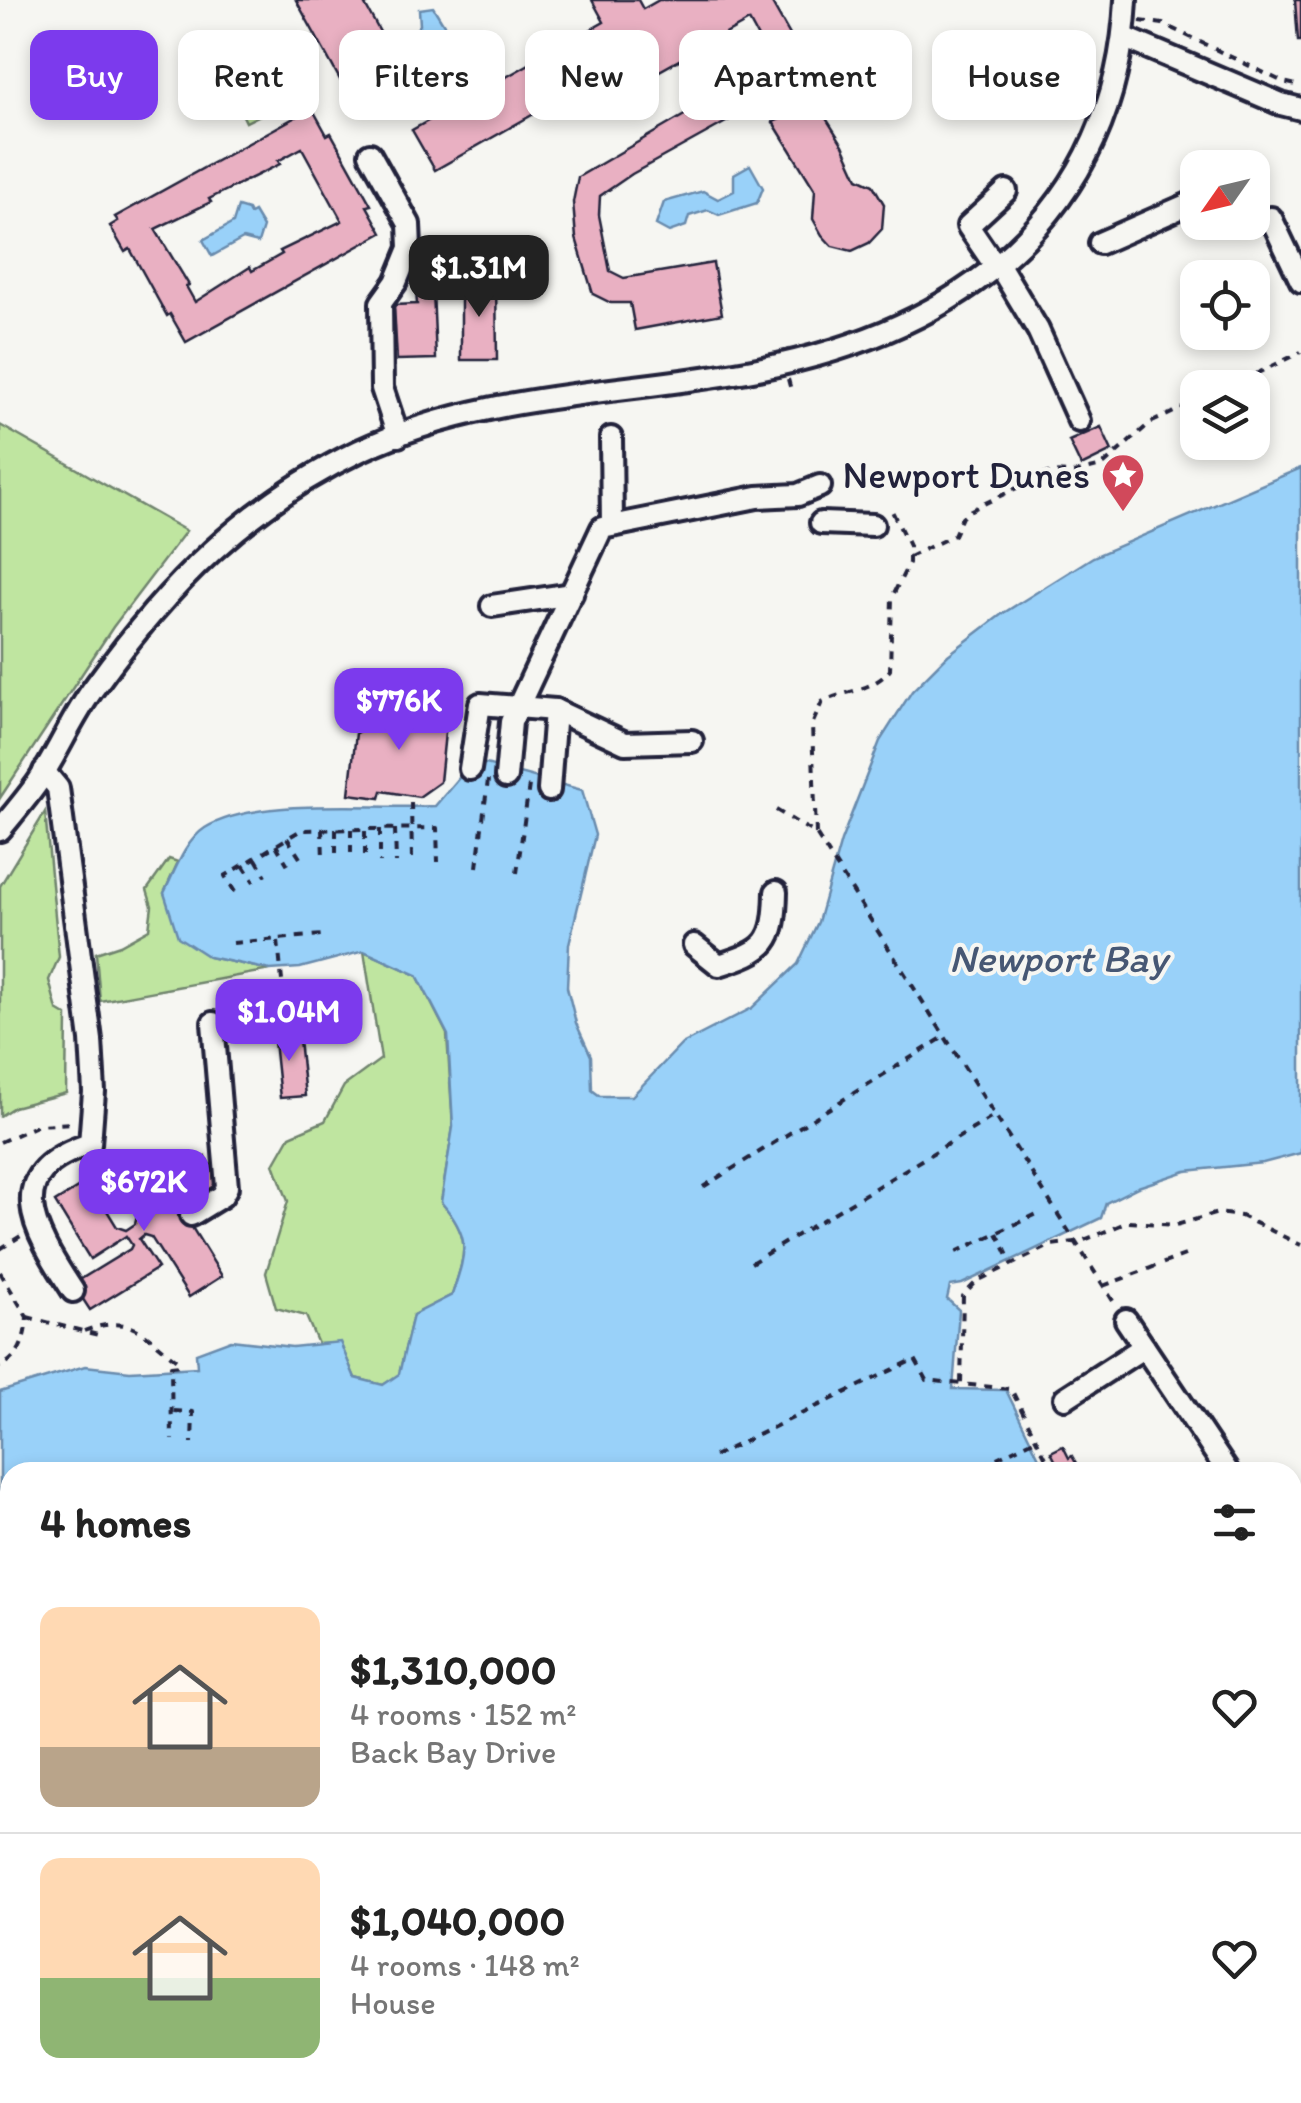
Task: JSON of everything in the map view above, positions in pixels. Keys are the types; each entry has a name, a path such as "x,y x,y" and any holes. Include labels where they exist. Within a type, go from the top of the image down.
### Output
{"street":[{"path":"0,830 44,771 93,688 142,624 203,556 286,492 358,452 432,422 490,406 756,370 824,352 886,330 944,302 997,266 1043,222 1083,160 1110,98 1125,18 1281,104 1301,109"},
{"path":"370,154 409,224 410,248 396,282 381,303 382,388 398,436"},
{"path":"1006,191 968,226 1038,330 1079,421"},
{"path":"1100,244 1180,208"},
{"path":"1272,218 1301,281"},
{"path":"611,438 612,526"},
{"path":"488,775 602,528 757,496 798,496 820,486"},
{"path":"757,496 760,520"},
{"path":"822,522 873,525"},
{"path":"492,606 572,594"},
{"path":"488,775 480,704 555,710 626,743 692,741"},
{"path":"539,787 555,710"},
{"path":"44,771 58,788 94,1092 90,1144 69,1149 36,1167 22,1201 32,1229 73,1291"},
{"path":"694,945 719,965 754,954 776,927 776,892"},
{"path":"191,1215 222,1196 227,1187 212,1023"},
{"path":"1126,1320 1221,1462"},
{"path":"1065,1398 1144,1347"}],"path":[{"path":"1125,18 1163,24 1284,82 1301,86"},
{"path":"1264,370 1301,352"},
{"path":"908,557 954,535 969,510 1034,478 1102,466 1150,422 1180,409"},
{"path":"816,834 812,725 822,702 844,691 859,692 890,670 892,597 908,557 908,546 892,511"},
{"path":"477,867 488,775"},
{"path":"517,873 539,787"},
{"path":"411,802 412,860"},
{"path":"776,810 816,834 1126,1320"},
{"path":"395,828 396,862"},
{"path":"235,892 225,876 301,830 437,828 438,862"},
{"path":"336,829 336,858"},
{"path":"351,829 351,859"},
{"path":"364,829 365,861"},
{"path":"380,829 380,862"},
{"path":"322,830 323,859"},
{"path":"287,838 300,858"},
{"path":"276,845 288,865"},
{"path":"255,858 266,876"},
{"path":"243,865 254,882"},
{"path":"233,943 322,934"},
{"path":"278,939 283,991"},
{"path":"703,1187 944,1037"},
{"path":"751,1263 994,1116"},
{"path":"0,1142 38,1125 92,1122"},
{"path":"961,1384 963,1296 976,1281 1052,1245 1059,1247 1128,1222 1176,1225 1218,1213 1240,1216 1301,1245"},
{"path":"956,1252 1037,1214"},
{"path":"0,1249 32,1229"},
{"path":"998,1233 1012,1264"},
{"path":"1103,1286 1185,1255"},
{"path":"0,1272 27,1316 21,1348 0,1367"},
{"path":"27,1316 102,1336"},
{"path":"84,1331 104,1323 131,1324 178,1361 179,1365 171,1366 172,1440"},
{"path":"714,1456 915,1359 927,1380 1011,1389 1048,1462"},
{"path":"174,1411 194,1412 192,1443"},
{"path":"989,1462 1036,1439"}],"green space":[{"path":"0,425 186,531 113,627 0,798"},
{"path":"45,812 59,957 49,980 57,1010 67,1016 66,1093 14,1107 0,1116 0,886"},
{"path":"169,859 178,862 164,893 209,957 270,970 100,1001 96,953 149,929 152,906 147,890"},
{"path":"364,951 417,975 447,1034 453,1127 441,1202 458,1226 463,1246 452,1295 413,1315 399,1375 383,1385 355,1378 340,1343 318,1344 306,1316 276,1308 266,1273 288,1201 274,1164 290,1136 325,1121 344,1086 381,1059"}],"water":[{"path":"433,7 444,30 415,30 420,25 419,9"},
{"path":"750,165 763,188 757,203 719,215 708,210 689,216 686,226 669,232 656,225 664,202 703,191 718,199 734,191 734,174"},
{"path":"238,207 250,214 254,212 263,227 258,243 243,239 212,256 203,240 233,223"},
{"name":"Newport Bay","path":"1301,468 1301,1153 1263,1163 1186,1171 1138,1187 1106,1203 1101,1218 962,1284 950,1286 947,1299 959,1310 953,1389 1006,1390 1041,1462 0,1462 0,1392 85,1366 130,1371 197,1367 196,1353 231,1340 292,1347 340,1342 355,1378 383,1385 399,1374 413,1315 452,1295 463,1246 458,1226 441,1202 453,1127 448,1035 417,975 364,951 300,968 270,970 209,957 178,937 164,893 181,858 205,828 227,818 284,808 435,806 459,778 464,758 582,790 595,835 569,944 567,987 576,1023 591,1056 592,1090 600,1096 632,1096 682,1044 752,1008 798,964 818,922 841,841 880,741 912,691 948,655 1002,614 1093,557"}],"building":[{"path":"296,0 374,0 365,5 379,30 339,30 339,78 319,42 319,30 313,30"},
{"path":"592,0 638,0 643,9 659,0 770,0 787,30 754,30 749,21 733,30 679,30 679,60 659,71 659,30 590,30 604,22"},
{"path":"1295,0 1301,0 1301,41 1298,41"},
{"path":"525,66 525,119 435,170 412,130 430,120 505,120 505,78"},
{"path":"679,118 730,120 600,196 599,215 610,271 624,278 713,263 722,314 635,330 630,303 611,303 593,294 576,238 573,202 578,177"},
{"path":"290,120 319,120 327,135 331,133 382,233 186,342 130,249 125,252 110,226 118,221 115,217","holes":["302,148 342,221 280,251 282,254 252,271 250,267 195,302 155,229 280,164 278,161"]},
{"path":"827,120 858,178 873,185 884,204 882,229 869,243 852,251 832,246 822,235 813,219 815,190 773,122"},
{"path":"461,279 496,279 497,360 461,360"},
{"path":"433,290 436,359 397,360 394,305 417,304 416,291"},
{"path":"1101,427 1112,451 1081,466 1069,441"},
{"path":"392,702 447,713 440,782 419,797 382,791 380,798 349,794 356,733 381,717 383,709"},
{"path":"298,1030 305,1096 280,1098 273,1032"},
{"path":"205,1157 221,1184 180,1208 222,1276 189,1297 151,1237 144,1235 139,1239 158,1268 90,1310 73,1284 132,1245 126,1236 90,1259 55,1202 89,1181 117,1227 126,1230 135,1224 149,1169 159,1184"},
{"path":"1063,1446 1075,1462 1051,1462 1055,1460 1051,1452"}],"place":[{"name":"Newport Dunes","path":"1123,513"}]}
